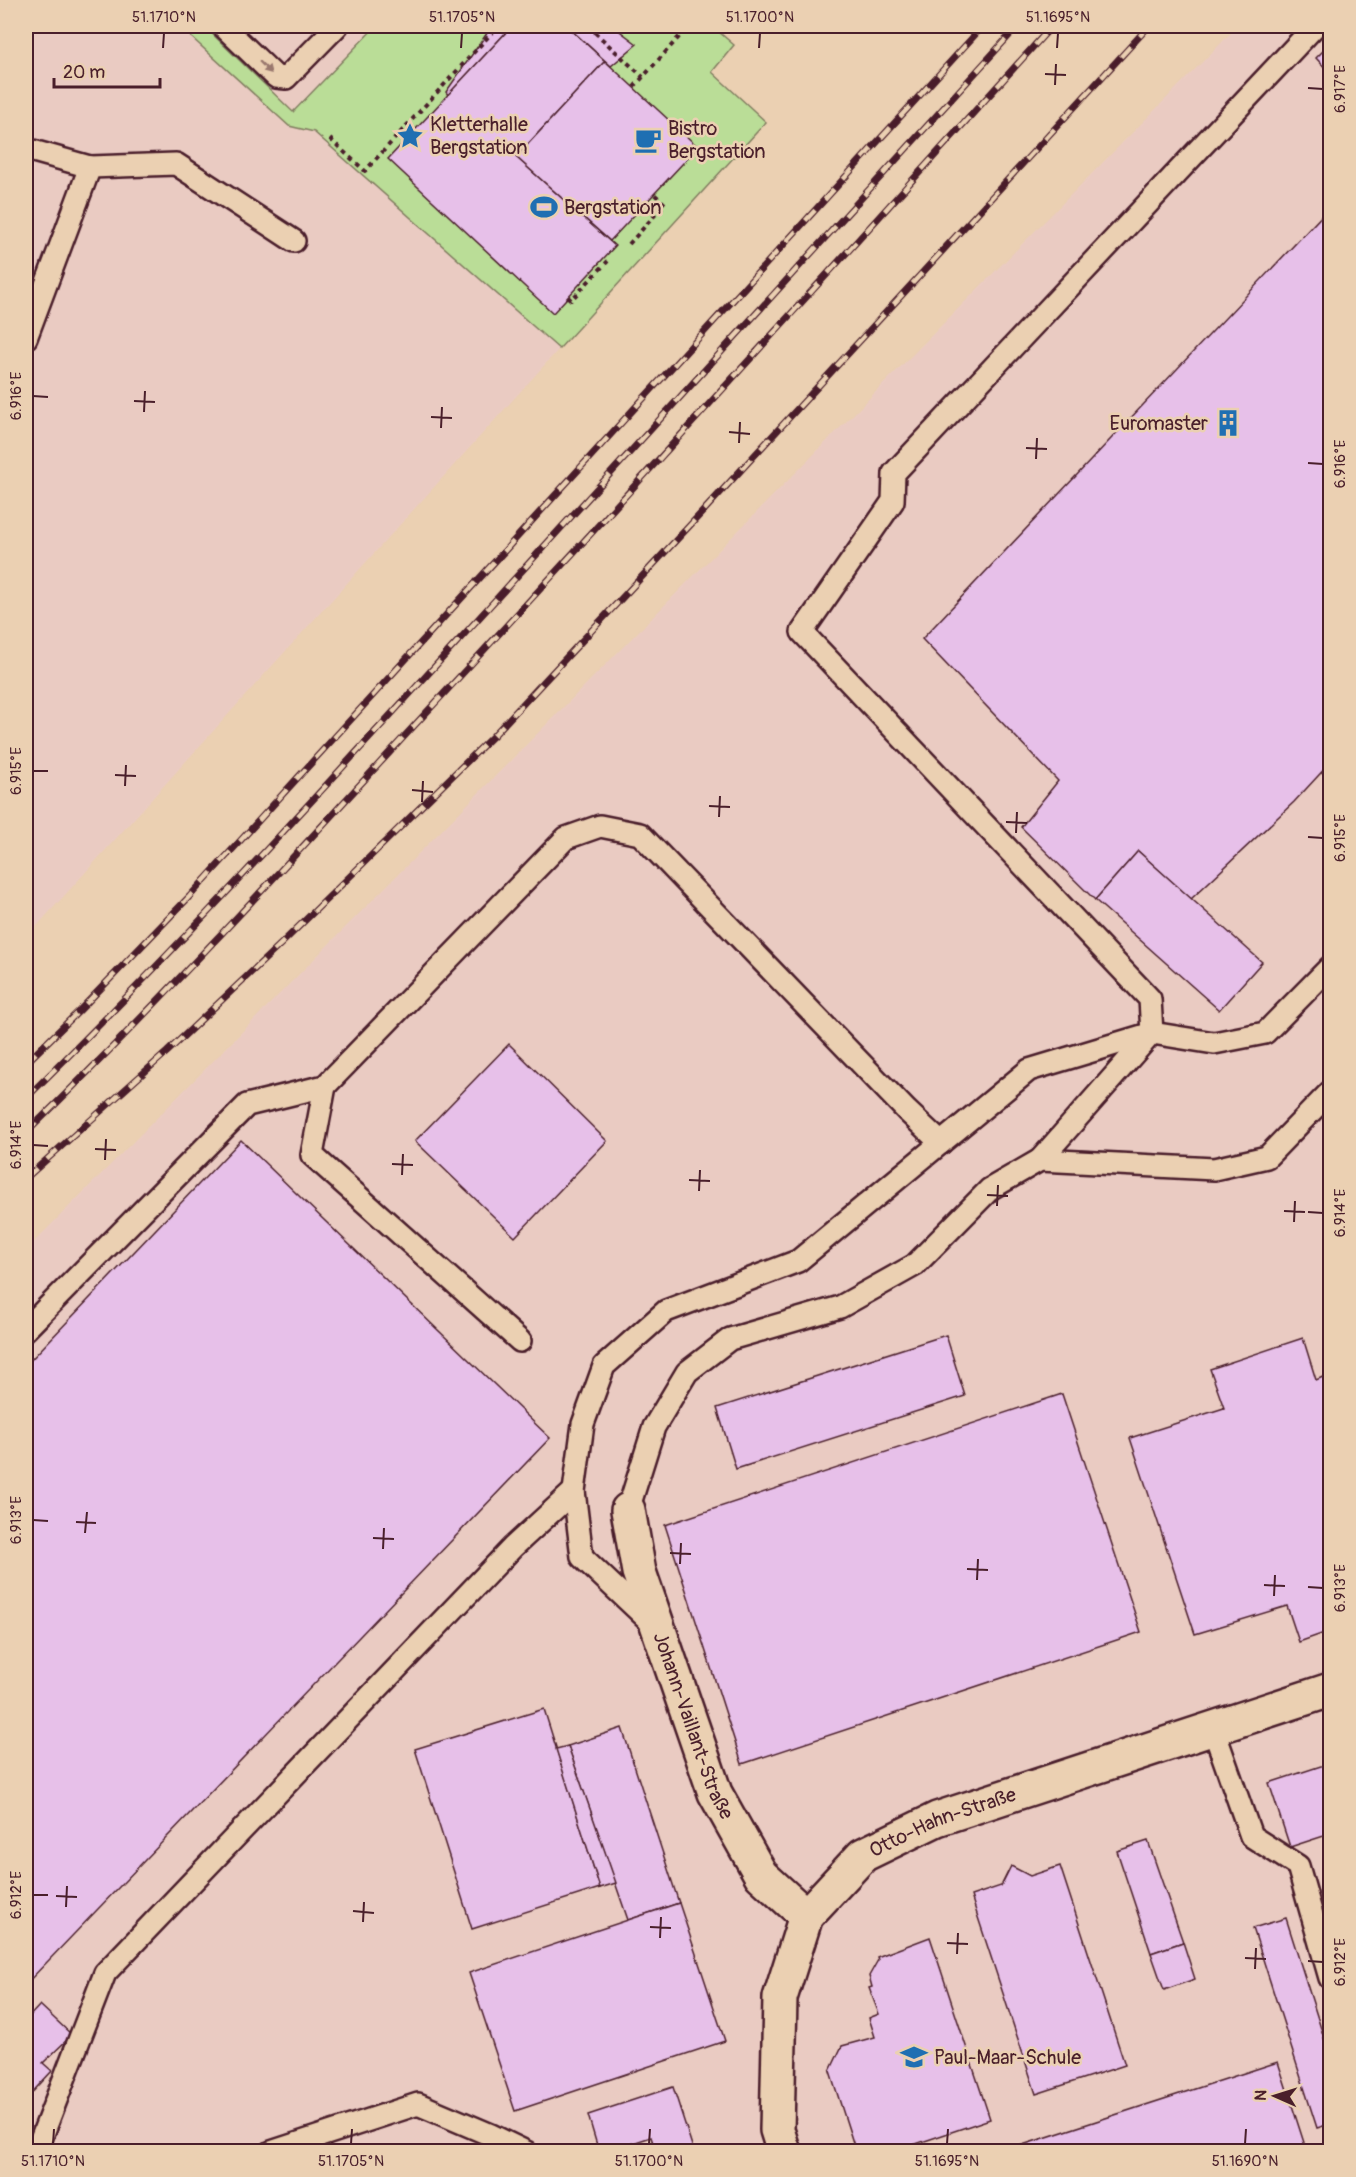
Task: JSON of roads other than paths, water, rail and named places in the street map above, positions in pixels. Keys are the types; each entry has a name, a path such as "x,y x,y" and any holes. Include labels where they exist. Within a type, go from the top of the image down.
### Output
{"street":[{"name":"Johann-Vaillant-Straße","path":"628,1510 639,1572 716,1793 761,1875 806,1916"},
{"name":"Otto-Hahn-Straße","path":"784,2151 777,2130 780,1998 806,1916 863,1855 937,1819 1330,1690"}],"lane":[{"path":"223,26 276,78 286,78 337,26"},
{"path":"628,1510 654,1427 687,1372 730,1339 840,1307 915,1265 990,1190 1040,1160 1152,1033 1150,999 802,632 893,501 894,472 1315,26"},
{"path":"26,149 90,167 176,164 294,241"},
{"path":"26,338 90,167"},
{"path":"26,1329 247,1105 325,1086 566,838 600,826 640,834 907,1111 941,1143"},
{"path":"658,1629 582,1557 574,1491 584,1424 604,1366 666,1311 798,1262 1029,1070 1152,1033 1214,1043 1265,1033 1330,968"},
{"path":"325,1086 312,1155 520,1341"},
{"path":"1040,1160 1214,1169 1267,1157 1330,1092"},
{"path":"36,2151 105,1973 513,1547 574,1491"},
{"path":"1213,1728 1251,1836 1298,1866 1330,1978"},
{"path":"271,2151 418,2104 526,2151"}],"railway":[{"path":"26,1063 189,897 983,26"},
{"path":"26,1098 147,976 324,787 1018,26"},
{"path":"26,1133 174,984 318,830 654,465 1052,26"},
{"path":"26,1178 167,1052 493,736 708,506 1149,26"}],"place":[{"name":"Kletterhalle Bergstation","path":"410,136"},
{"name":"Bistro Bergstation","path":"648,140"},
{"name":"Bergstation","path":"544,207"},
{"name":"Euromaster","path":"1228,423"},
{"name":"Paul-Maar-Schule","path":"914,2057"}]}
